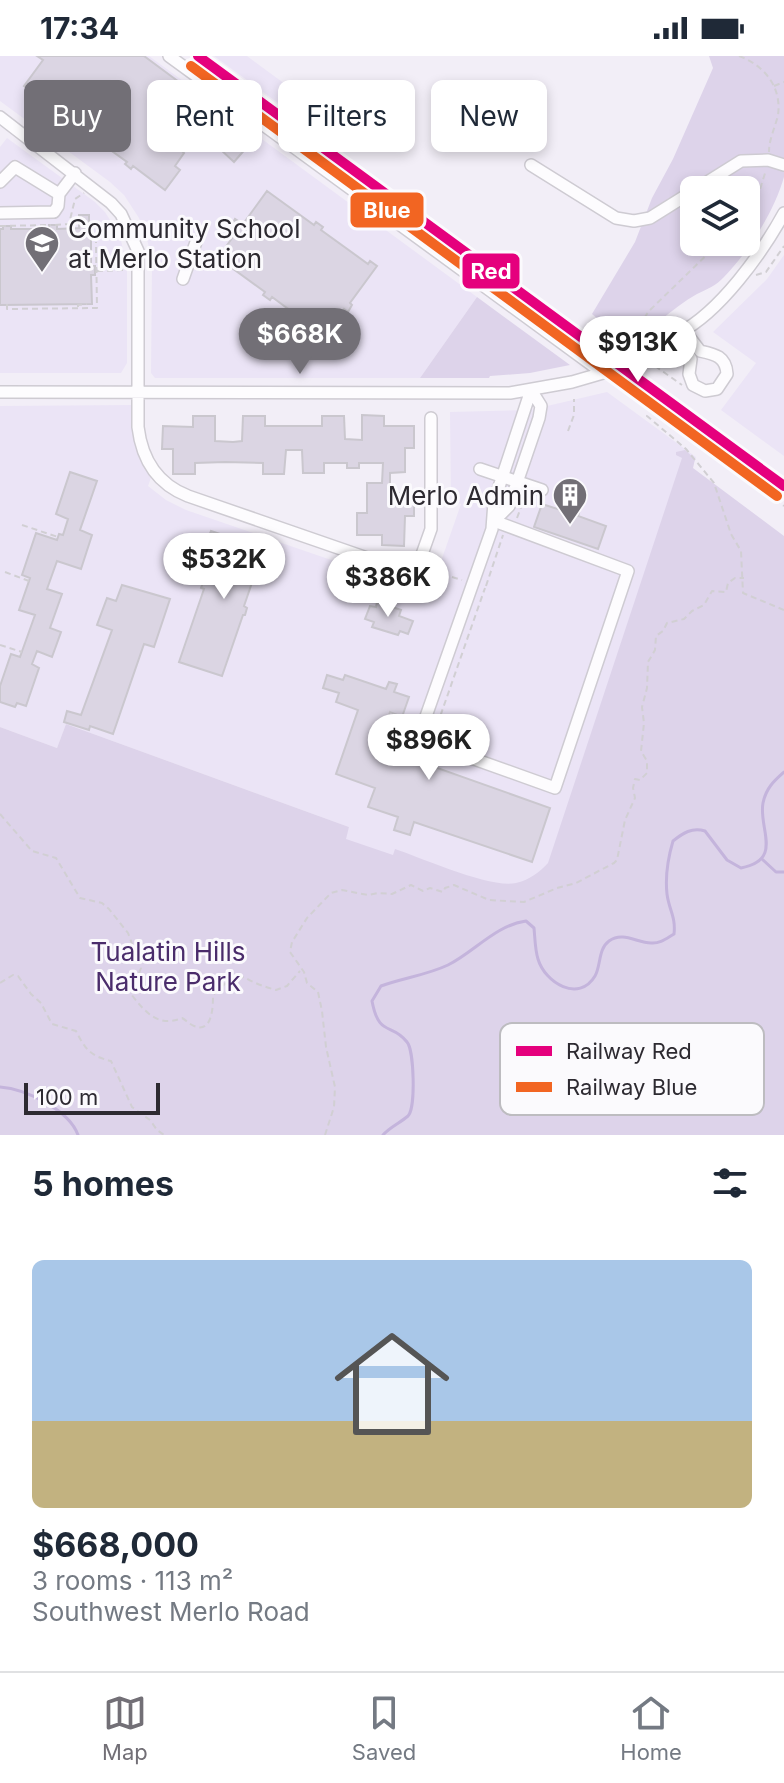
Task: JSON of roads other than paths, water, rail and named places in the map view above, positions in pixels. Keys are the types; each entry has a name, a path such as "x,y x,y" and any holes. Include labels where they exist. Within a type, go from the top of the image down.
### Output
{"street":[{"path":"169,56 603,373"},
{"path":"0,117 95,189 121,214 138,251 138,427 142,446 155,474 175,491 425,578 422,588"},
{"path":"531,165 616,218 634,221 650,218 741,161 768,160 784,165"},
{"path":"0,182 15,167 59,194"},
{"path":"0,213 54,212 59,194 75,173"},
{"path":"0,392 510,393 621,372 676,344 681,332 722,298 739,279 759,254 784,213"},
{"path":"183,279 196,242"},
{"path":"681,332 700,351 720,357 727,368 726,379 717,389 705,391 693,385 689,374 691,359 681,332"},
{"path":"494,521 627,569 628,573 555,788 418,739 494,521 494,502 531,390"},
{"path":"494,521 509,506 541,406 531,390"},
{"path":"415,574 431,529 431,418"},
{"path":"480,469 542,490"}],"waterway":[{"path":"383,1135 411,1111 413,1079 407,1042 382,1025 375,1013 372,1001 381,986 448,965 495,933 526,921 534,928 538,959 548,976 563,987 572,989 588,984 597,972 605,944 614,938 654,943 674,934 666,881 671,847 677,838 692,830 705,831 727,860 741,868 762,858 766,851 762,813 764,798 784,772"},
{"path":"762,859 776,872 784,872"},
{"path":"0,1087 45,1102 66,1117 78,1135"}],"rail line":[{"name":"Red","path":"198,56 784,486"},
{"name":"Blue","path":"191,66 777,496"}],"place":[{"name":"Community School at Merlo Station","path":"42,274"},
{"name":"Merlo Admin","path":"570,526"}],"park label":[{"name":"Tualatin Hills Nature Park","path":"168,966"}]}
